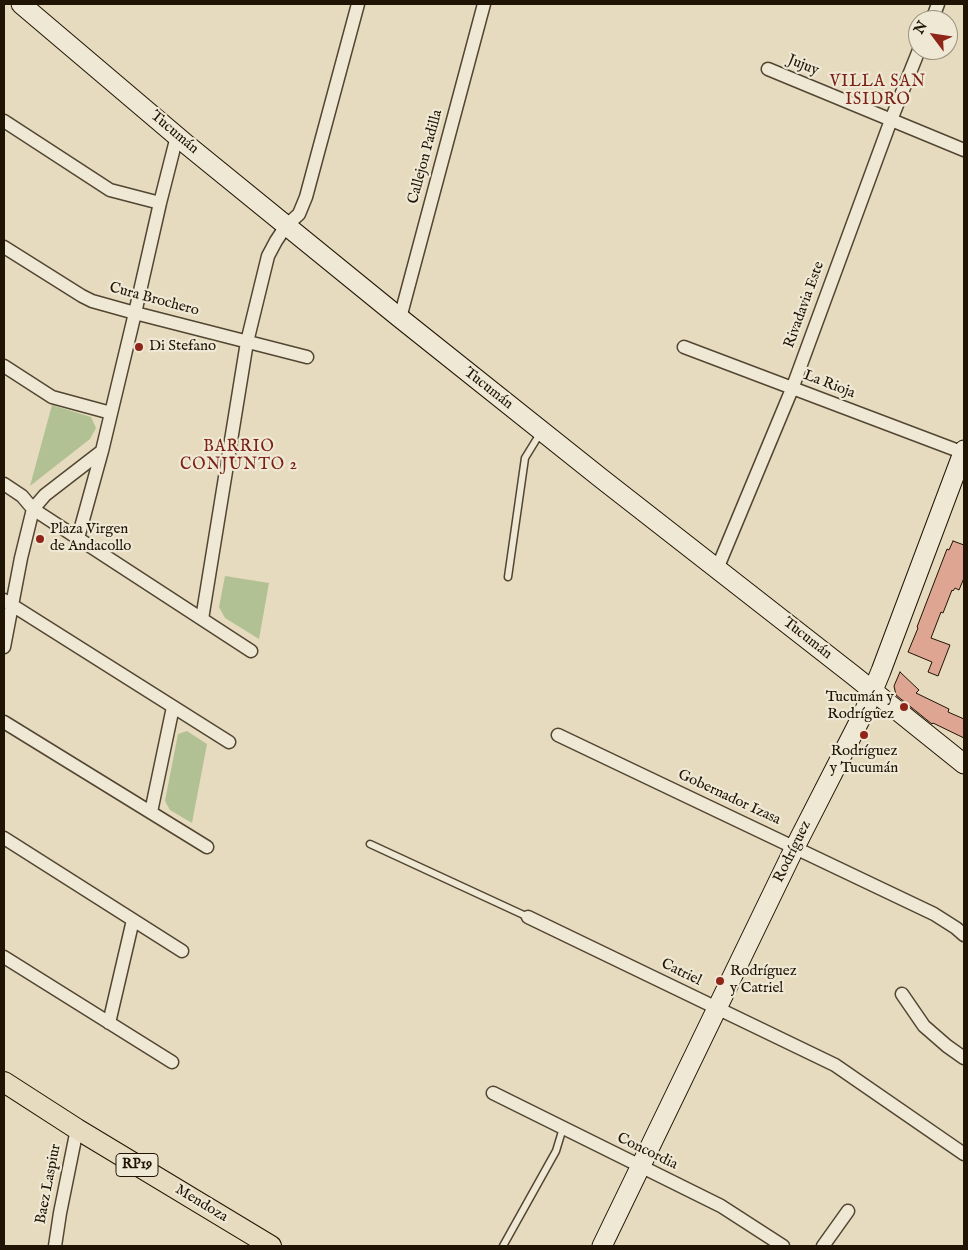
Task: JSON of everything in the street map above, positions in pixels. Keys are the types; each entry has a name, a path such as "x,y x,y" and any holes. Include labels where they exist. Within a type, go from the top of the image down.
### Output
{"main road":[{"name":"Tucumán","path":"21,4 286,226 400,318 964,764"},
{"name":"Rodríguez","path":"602,1246 795,847 864,712 964,452"},
{"name":"Mendoza","path":"4,1082 77,1129 271,1246"}],"street":[{"path":"202,619 247,342 268,256 286,226 299,214 306,197 358,4"},
{"name":"Callejon Padilla","path":"400,318 484,4"},
{"name":"Rivadavia Este","path":"717,569 792,388 915,60"},
{"name":"Jujuy","path":"768,70 964,150"},
{"path":"4,121 110,190 160,203"},
{"path":"78,538 102,451 160,203 178,136"},
{"name":"Cura Brochero","path":"4,247 92,301 307,357"},
{"name":"La Rioja","path":"684,347 964,452"},
{"path":"4,366 52,397 111,413"},
{"path":"4,647 7,603 33,509 45,496 102,451"},
{"path":"4,484 22,496 33,509 251,651"},
{"path":"7,603 229,742"},
{"path":"151,812 173,707"},
{"path":"4,722 207,847"},
{"name":"Gobernador Izasa","path":"558,735 934,914 964,935"},
{"path":"4,838 182,951"},
{"name":"Catriel","path":"528,917 835,1065 963,1150"},
{"path":"109,1023 133,920"},
{"path":"4,957 172,1062"},
{"path":"902,994 924,1026 964,1058"},
{"name":"Concordia","path":"493,1093 721,1206 783,1246"},
{"name":"Baez Laspiur","path":"54,1246 77,1129"},
{"path":"823,1246 848,1211"}],"lane":[{"path":"508,578 525,458 542,431"},
{"name":"Catriel","path":"370,844 528,917"},
{"path":"503,1246 556,1151 563,1128"}],"green space":[{"path":"52,405 91,417 96,428 90,439 30,486"},
{"path":"225,576 269,583 259,639 225,618 219,607"},
{"path":"187,731 207,744 192,823 170,810 165,801 178,734"}],"building":[{"path":"953,541 964,545 964,578 959,590 955,588 952,590 931,638 950,645 938,676 928,672 932,662 908,652 947,549 949,550"},
{"path":"900,672 919,690 916,693 949,709 948,712 964,719 964,738 932,724 896,695 894,686"}],"place":[{"name":"Di Stefano","path":"139,347"},
{"name":"Plaza Virgen de Andacollo","path":"40,539"},
{"name":"Tucumán y Rodríguez","path":"904,707"},
{"name":"Rodríguez y Tucumán","path":"864,735"},
{"name":"Rodríguez y Catriel","path":"720,981"}],"district":[{"name":"VILLA SAN ISIDRO","path":"878,92"},
{"name":"BARRIO CONJUNTO 2","path":"239,457"}]}
